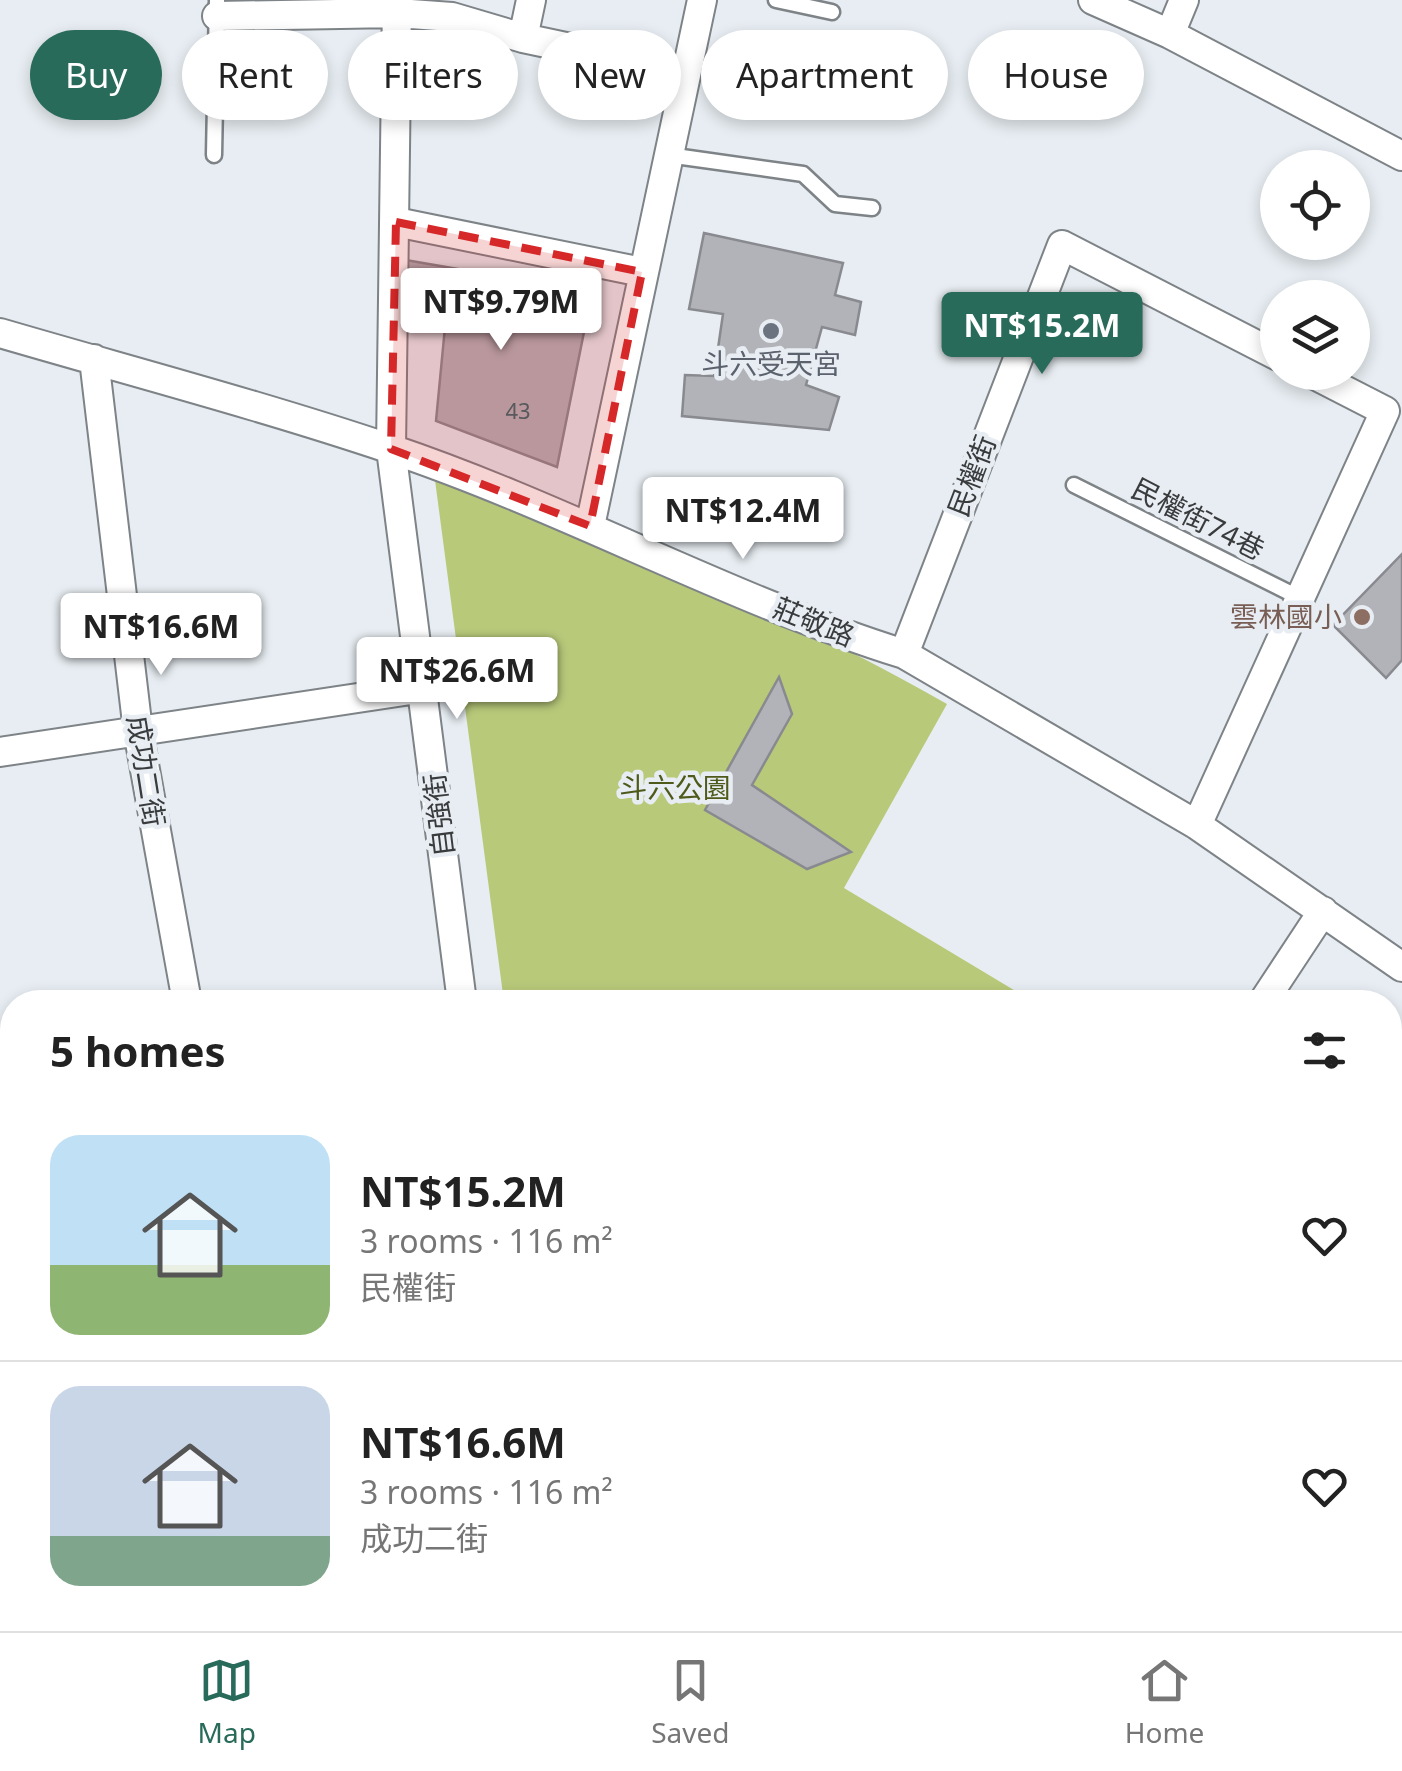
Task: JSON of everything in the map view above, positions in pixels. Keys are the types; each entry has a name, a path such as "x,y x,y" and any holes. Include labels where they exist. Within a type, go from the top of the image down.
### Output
{"street":[{"path":"523,38 532,0"},
{"path":"590,526 702,0"},
{"path":"1093,0 1170,34 1402,156"},
{"path":"1170,34 1184,0"},
{"path":"217,8 397,6 684,72"},
{"name":"自強街","path":"397,6 391,450 461,990"},
{"path":"396,222 642,272"},
{"name":"民權街","path":"904,654 1062,245 1260,347"},
{"name":"莊敬路","path":"0,332 391,450 590,526 852,638 904,654 1197,825 1402,967"},
{"name":"成功二街","path":"94,360 138,731 185,990"},
{"path":"1197,825 1384,412 1343,390"},
{"path":"0,752 424,688"},
{"path":"1271,990 1324,910"}],"lane":[{"path":"776,0 832,12"},
{"path":"214,155 217,8"},
{"path":"667,155 804,174 835,204 872,208"},
{"name":"民權街74巷","path":"1074,485 1300,598"}],"highlighted area":[{"path":"396,222 642,272 590,526 391,449"}],"green space":[{"name":"斗六公園","path":"433,465 758,607 947,704 844,888 1014,990 502,990"}],"building":[{"name":"斗六受天宮","path":"704,233 843,263 835,295 861,302 855,335 822,327 806,385 839,397 829,430 682,416 685,375 714,376 723,314 689,309"},
{"path":"400,259 592,292 557,467 436,421 445,327 400,325"},
{"path":"1402,554 1402,660 1386,678 1333,625"},
{"path":"779,677 792,714 752,785 851,852 807,869 705,810"}],"place":[{"name":"斗六受天宮","path":"771,331"},
{"name":"雲林國小","path":"1362,617"}]}
